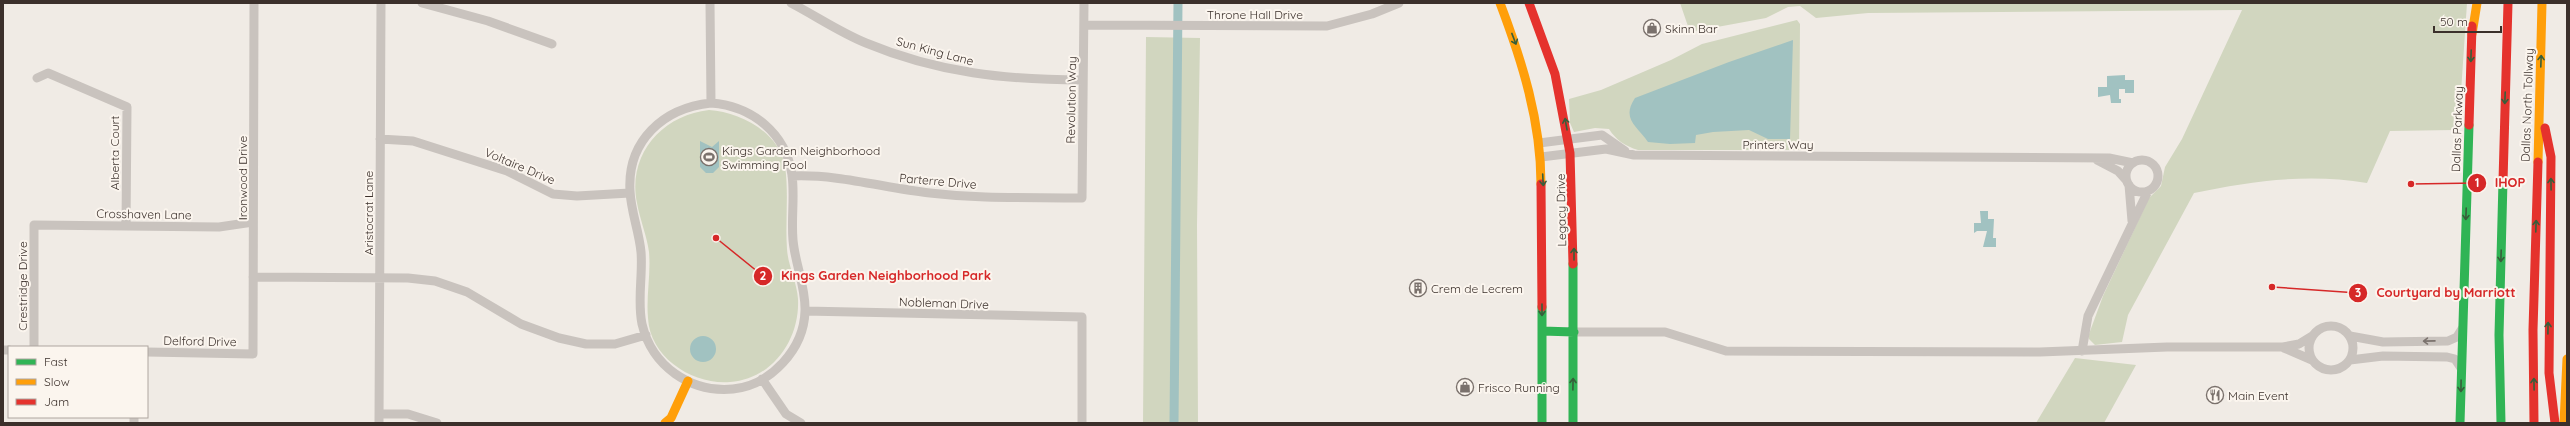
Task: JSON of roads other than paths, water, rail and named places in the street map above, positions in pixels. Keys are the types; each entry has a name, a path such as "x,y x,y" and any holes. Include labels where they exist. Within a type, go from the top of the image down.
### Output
{"main road":[{"name":"Legacy Drive","path":"1500,3 1523,65 1542,157 1542,423"},
{"name":"Legacy Drive","path":"1529,3 1555,74 1570,153 1573,198 1573,423"},
{"name":"Dallas Parkway","path":"2460,423 2473,3"},
{"path":"2472,34 2478,3"},
{"name":"Dallas North Tollway","path":"2500,423 2499,335 2508,3"},
{"name":"Dallas North Tollway","path":"2534,423 2533,330 2542,3"},
{"path":"2540,100 2551,157 2552,224 2549,366 2555,423"},
{"path":"1542,331 1574,332"},
{"path":"2564,423 2567,359"},
{"path":"669,421 688,381"}],"street":[{"name":"Ironwood Drive","path":"253,354 254,3"},
{"name":"Aristocrat Lane","path":"379,418 381,3"},
{"path":"422,3 488,21 552,44"},
{"path":"710,3 711,103"},
{"name":"Sun King Lane","path":"791,3 865,43 920,62 971,74 1024,80 1084,80"},
{"name":"Revolution Way","path":"1082,198 1084,3"},
{"name":"Throne Hall Drive","path":"1084,25 1328,26 1372,14 1399,3"},
{"name":"Alberta Court","path":"37,78 48,73 127,107 126,226"},
{"path":"711,103 735,107 767,124 785,150 792,176 793,241 805,311 804,322 798,339 786,360 762,379 748,386 733,389 702,387 688,381 665,367 658,359 646,335 642,322 641,253 630,193 630,176 635,157 648,133 661,120 685,108 711,103"},
{"path":"1540,143 1605,136 1634,155"},
{"name":"Voltaire Drive","path":"380,139 413,141 507,171 553,194 577,196 630,193"},
{"name":"Printers Way","path":"1542,157 1606,149 1634,155 2108,158 2133,163"},
{"path":"2096,159 2118,171 2128,183 2138,191 2148,190"},
{"path":"2082,351 2088,316 2148,190 2157,182 2157,170 2147,161 2133,163 2127,171 2132,222"},
{"name":"Parterre Drive","path":"792,176 817,175 845,178 888,188 957,196 1082,198"},
{"name":"Crosshaven Lane","path":"34,225 219,227 253,222"},
{"name":"Crestridge Drive","path":"34,225 34,346"},
{"path":"253,277 380,277 435,281 467,292 521,324 559,338 586,344 615,344 646,335"},
{"name":"Nobleman Drive","path":"805,311 1082,318 1082,423"},
{"path":"1574,332 1665,332 1726,351 2082,351 2167,347 2282,347 2299,344 2312,336 2318,329 2330,326 2342,328 2350,336 2354,348 2350,360 2343,367 2330,370 2319,367 2312,360 2282,347"},
{"path":"2350,336 2383,342 2448,341 2457,337 2462,329"},
{"path":"2312,336 2309,348 2312,360"},
{"name":"Delford Drive","path":"148,352 253,354"},
{"path":"2350,360 2383,356 2447,357 2456,359 2461,368"},
{"path":"762,379 786,414 801,423"},
{"path":"379,418 408,414 437,423"}],"water":[{"path":"1793,40 1790,139 1768,139 1749,130 1713,132 1696,135 1695,143 1670,144 1648,142 1632,122 1630,111 1631,105 1635,98 1729,62"},
{"path":"2125,75 2125,80 2134,80 2134,93 2125,93 2125,89 2119,89 2119,99 2121,99 2121,103 2111,103 2110,95 2098,97 2098,87 2107,87 2107,76"},
{"name":"Kings Garden Neighborhood Swimming Pool","path":"700,141 712,147 719,141 719,167 713,173 706,173 700,167"},
{"path":"1980,211 1988,211 1988,219 1994,219 1993,238 1996,238 1996,247 1983,247 1987,231 1977,231 1974,233 1974,223 1981,223"},
{"path":"703,336 712,340 716,349 712,358 703,362 694,358 690,349 694,340"}],"waterway":[{"path":"1174,423 1178,3"}],"place":[{"name":"Skinn Bar","path":"1652,28"},
{"name":"Kings Garden Neighborhood Swimming Pool","path":"709,157"},
{"name":"IHOP","path":"2411,184"},
{"name":"Kings Garden Neighborhood Park","path":"716,238"},
{"name":"Courtyard by Marriott","path":"2272,287"},
{"name":"Crem de Lecrem","path":"1418,288"},
{"name":"Frisco Running","path":"1465,387"},
{"name":"Main Event","path":"2215,395"}]}
